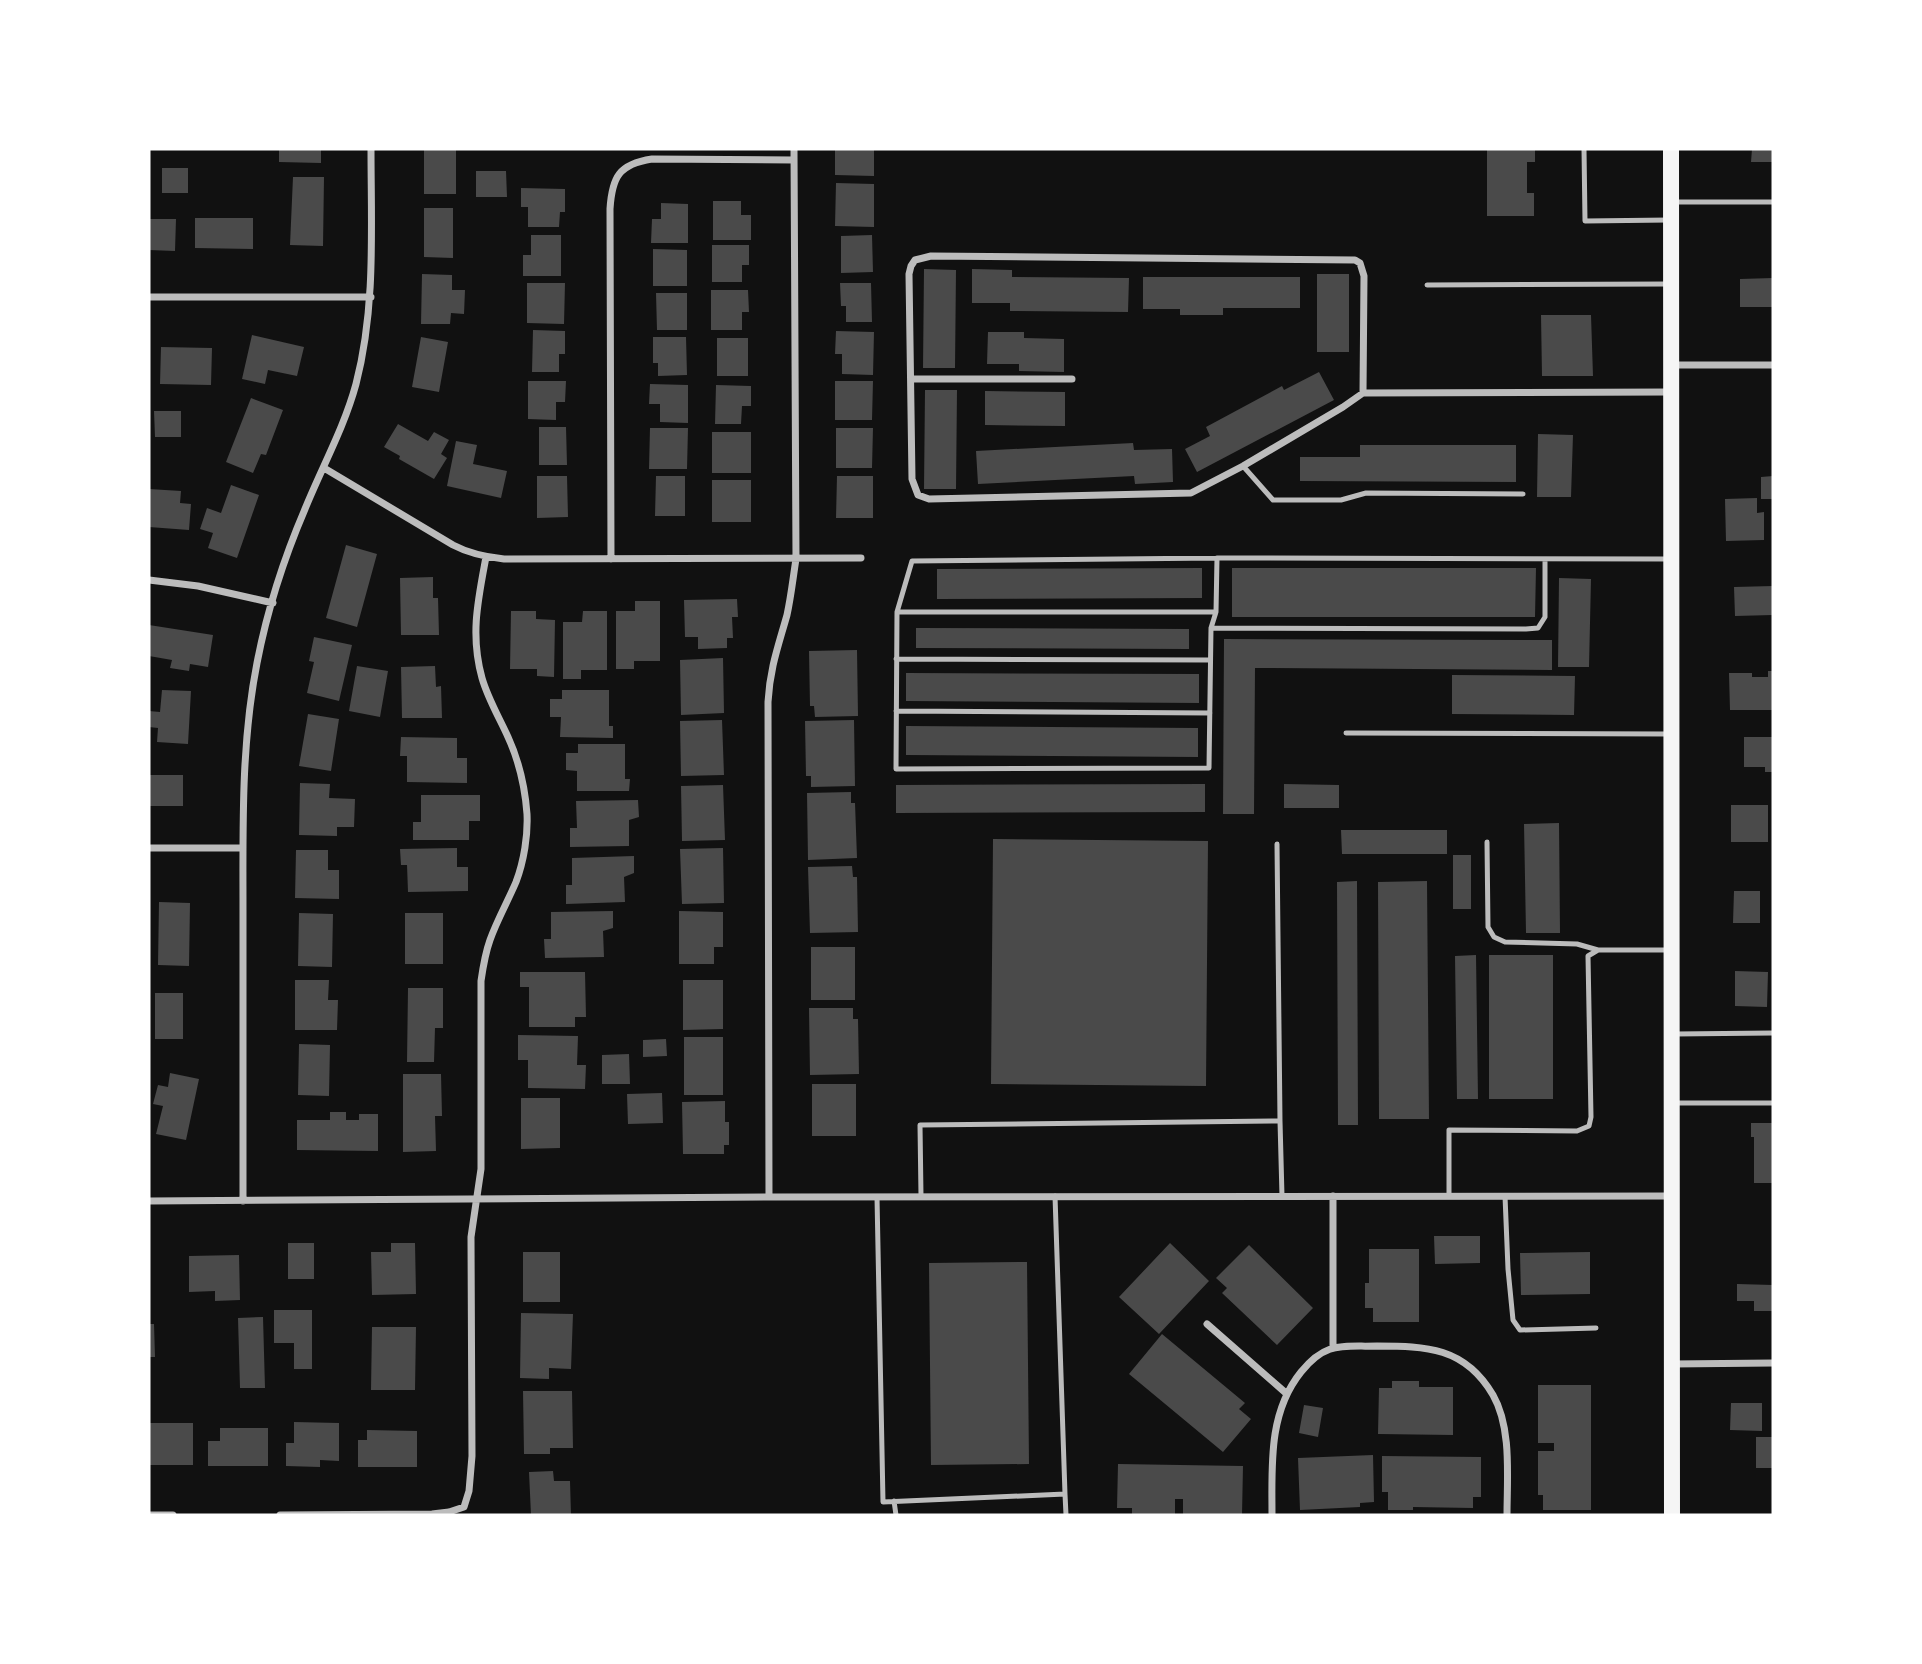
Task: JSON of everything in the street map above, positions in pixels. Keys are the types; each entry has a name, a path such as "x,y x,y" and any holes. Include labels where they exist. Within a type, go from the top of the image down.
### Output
{"main road":[{"path":"1671,149 1672,1515"}],"street":[{"path":"243,1201 243,786 248,724 257,663 273,603 304,509 342,427 356,384 371,297 371,149"},
{"path":"769,1197 768,702 774,656 786,616 796,559 794,149"},
{"path":"611,559 610,209 613,184 618,173 628,165 652,159 794,160"},
{"path":"1363,393 1364,276 1360,263 1349,259 923,257 915,260 911,266 912,479 918,495 929,499 1191,493 1243,466 1363,393 1671,392"},
{"path":"149,297 371,297"},
{"path":"1671,365 1773,365"},
{"path":"912,379 1072,379"},
{"path":"324,468 453,545 468,553 486,557 861,558"},
{"path":"280,1515 449,1512 464,1507 472,1474 471,1237 481,1169 481,981 490,940 517,879 525,848 527,816 524,786 517,760 492,705 482,677 477,649 475,620 486,557"},
{"path":"149,580 198,586 273,603"},
{"path":"149,848 243,848"},
{"path":"149,1201 921,1196 1670,1196"},
{"path":"1333,1196 1333,1347"},
{"path":"1207,1324 1287,1394"},
{"path":"1272,1515 1273,1438 1287,1394 1301,1372 1317,1356 1333,1347 1428,1347 1468,1365 1493,1395 1505,1430 1507,1515"},
{"path":"1671,1364 1773,1363"},
{"path":"149,1515 173,1515"}],"lane":[{"path":"1584,149 1586,221 1672,220"},
{"path":"1672,202 1773,202"},
{"path":"1427,285 1672,284"},
{"path":"1243,466 1273,500 1341,500 1366,493 1523,494"},
{"path":"1217,558 1216,612 1211,628 1209,768 896,769 897,612 912,561 1217,558 1671,559"},
{"path":"1211,628 1538,628 1545,617 1545,559"},
{"path":"897,612 1216,612"},
{"path":"896,659 1210,660"},
{"path":"896,711 1210,713"},
{"path":"1346,733 1671,734"},
{"path":"1487,842 1489,927 1494,937 1505,942 1577,944 1598,950 1671,950"},
{"path":"1278,844 1282,1196"},
{"path":"1449,1196 1448,1130 1577,1131 1589,1126 1588,956 1598,950"},
{"path":"1671,1034 1773,1033"},
{"path":"1672,1103 1773,1103"},
{"path":"921,1196 920,1125 1280,1121"},
{"path":"1055,1196 1066,1515"},
{"path":"1505,1196 1513,1320 1520,1329 1596,1328"},
{"path":"877,1197 883,1502 1065,1494"},
{"path":"894,1502 896,1515"}],"building":[{"path":"279,149 321,149 321,163 279,162"},
{"path":"424,149 456,149 456,194 424,194"},
{"path":"835,149 874,149 874,176 835,175"},
{"path":"1487,149 1535,149 1535,162 1527,162 1527,193 1534,193 1534,216 1487,216"},
{"path":"1752,149 1773,149 1773,162 1751,162"},
{"path":"162,168 188,168 188,193 162,193"},
{"path":"476,171 506,171 507,197 476,197"},
{"path":"293,177 324,177 323,246 290,245"},
{"path":"836,183 874,184 874,227 835,226"},
{"path":"521,188 565,189 565,212 560,212 559,227 528,227 528,207 521,207"},
{"path":"713,201 741,201 741,215 751,215 751,240 713,240"},
{"path":"661,203 688,204 688,243 651,243 652,219 661,219"},
{"path":"424,208 453,208 453,258 424,257"},
{"path":"195,218 253,218 253,249 195,248"},
{"path":"149,219 176,219 175,251 149,250"},
{"path":"531,235 561,235 561,276 523,276 523,255 531,255"},
{"path":"872,235 873,272 841,273 841,236"},
{"path":"712,245 749,245 749,265 742,265 742,282 712,282"},
{"path":"653,249 687,250 687,286 653,286"},
{"path":"924,269 956,270 955,368 923,368"},
{"path":"972,269 1012,270 1012,277 1129,278 1128,312 1010,311 1010,303 972,303"},
{"path":"422,274 452,275 452,290 465,290 464,314 451,313 450,324 421,324"},
{"path":"1317,274 1349,274 1349,352 1317,352"},
{"path":"1143,277 1300,277 1300,308 1223,308 1223,315 1180,315 1180,309 1143,309"},
{"path":"1773,278 1773,307 1740,307 1740,279"},
{"path":"527,283 565,283 564,324 527,323"},
{"path":"840,283 871,283 872,322 846,322 846,306 841,306"},
{"path":"711,290 748,290 749,312 742,312 742,330 711,330"},
{"path":"656,293 687,293 687,330 657,330"},
{"path":"1541,315 1591,315 1593,376 1542,376"},
{"path":"533,330 565,331 565,354 559,354 559,372 532,372"},
{"path":"836,331 874,332 873,375 842,374 842,354 835,354"},
{"path":"988,332 1024,332 1024,338 1064,339 1064,372 1019,371 1019,364 987,364"},
{"path":"252,335 304,347 297,376 268,370 265,384 242,379"},
{"path":"421,337 448,342 439,392 412,387"},
{"path":"653,337 686,337 687,375 658,376 658,363 653,363"},
{"path":"717,338 748,338 748,376 717,376"},
{"path":"161,347 212,348 211,385 160,384"},
{"path":"1319,372 1334,400 1197,472 1185,449 1210,436 1206,427 1282,386 1284,390"},
{"path":"528,381 566,381 565,402 556,402 556,420 528,419"},
{"path":"835,381 873,381 872,420 835,420"},
{"path":"650,384 688,385 688,423 660,422 660,404 649,404"},
{"path":"716,385 751,386 751,406 742,406 741,424 715,424"},
{"path":"925,390 957,390 956,489 924,489"},
{"path":"985,391 1065,392 1065,426 985,425"},
{"path":"251,398 283,410 266,455 261,454 253,473 226,462"},
{"path":"154,411 181,411 181,437 155,437"},
{"path":"398,424 428,441 434,432 449,440 441,454 447,458 434,479 384,447"},
{"path":"539,427 566,427 567,465 539,465"},
{"path":"650,428 688,428 687,469 649,469"},
{"path":"836,428 873,428 872,468 836,468"},
{"path":"712,432 751,432 751,473 712,473"},
{"path":"1538,434 1573,435 1571,497 1537,497"},
{"path":"456,441 477,445 473,464 507,471 501,498 447,486"},
{"path":"1133,443 1134,450 1172,449 1173,482 1135,484 1134,476 978,484 976,451"},
{"path":"1360,445 1516,445 1516,482 1300,481 1300,457 1360,457"},
{"path":"537,476 567,476 568,517 537,518"},
{"path":"656,476 685,476 685,516 655,516"},
{"path":"837,476 873,476 873,518 836,518"},
{"path":"1773,476 1773,499 1761,499 1761,477"},
{"path":"712,480 751,480 751,522 712,522"},
{"path":"231,485 259,495 237,558 208,548 213,533 200,529 207,508 221,513"},
{"path":"149,489 181,491 180,503 191,504 189,530 149,527"},
{"path":"1757,498 1757,513 1764,512 1764,540 1726,541 1725,499"},
{"path":"346,545 377,554 357,627 326,618"},
{"path":"1202,568 1202,598 937,599 937,569"},
{"path":"1232,568 1536,568 1535,617 1232,617"},
{"path":"433,577 433,598 438,598 439,635 401,635 400,578"},
{"path":"1559,578 1591,579 1589,667 1558,667"},
{"path":"1773,586 1773,615 1735,616 1734,587"},
{"path":"737,599 738,617 732,617 733,638 727,638 727,648 698,649 698,637 685,637 684,600"},
{"path":"635,601 660,601 660,661 634,661 634,669 616,669 616,611 635,611"},
{"path":"511,611 536,611 536,619 555,620 554,677 537,676 537,669 510,669"},
{"path":"583,611 607,611 607,670 581,670 581,679 563,679 563,622 582,622"},
{"path":"149,625 213,635 208,667 190,664 189,671 170,668 172,660 149,656"},
{"path":"916,628 1189,629 1189,649 916,648"},
{"path":"314,637 352,645 339,701 307,693 314,662 309,661"},
{"path":"1224,639 1552,640 1552,670 1255,668 1254,814 1223,814"},
{"path":"857,650 858,716 815,717 814,706 810,706 809,651"},
{"path":"723,658 724,713 681,715 680,660"},
{"path":"357,666 388,671 380,717 349,711"},
{"path":"435,666 436,687 441,686 442,718 402,718 401,667"},
{"path":"1768,671 1773,671 1773,710 1730,710 1729,673 1752,673 1752,677 1768,677"},
{"path":"906,673 1199,674 1199,703 906,701"},
{"path":"1452,675 1575,676 1574,715 1452,714"},
{"path":"162,690 191,691 188,744 157,742 158,728 149,727 149,711 160,712"},
{"path":"562,690 609,690 609,726 613,726 613,738 560,737 561,717 550,717 550,699 562,699"},
{"path":"308,714 339,719 331,771 299,766"},
{"path":"722,720 724,775 681,776 680,721"},
{"path":"854,720 855,786 811,787 811,776 806,776 805,721"},
{"path":"906,726 1198,728 1198,757 906,755"},
{"path":"401,737 457,738 457,758 467,758 467,783 407,782 407,756 400,756"},
{"path":"1744,737 1773,737 1773,772 1765,772 1765,767 1744,767"},
{"path":"578,744 625,744 625,779 630,779 629,791 577,791 577,771 566,770 566,753 578,753"},
{"path":"149,775 183,775 183,806 149,806"},
{"path":"300,783 330,784 329,798 355,799 354,827 337,827 337,836 299,835"},
{"path":"1205,784 1205,812 896,813 896,785"},
{"path":"1284,784 1339,785 1339,808 1284,808"},
{"path":"723,785 725,840 682,841 681,786"},
{"path":"851,792 851,803 855,803 857,858 808,860 807,793"},
{"path":"421,795 480,795 480,821 469,821 469,840 413,840 413,822 421,822"},
{"path":"638,800 639,817 629,820 629,846 570,847 570,828 577,828 576,801"},
{"path":"1731,805 1768,805 1768,842 1731,842"},
{"path":"1559,823 1560,933 1526,933 1524,824"},
{"path":"1341,830 1447,830 1447,854 1342,854"},
{"path":"993,839 1208,841 1206,1086 991,1084"},
{"path":"457,848 457,867 468,867 468,891 408,892 407,865 401,865 400,849"},
{"path":"723,848 724,903 682,904 680,849"},
{"path":"296,850 328,850 328,870 339,870 339,899 295,898"},
{"path":"1453,855 1471,855 1471,909 1453,909"},
{"path":"634,856 634,873 624,877 625,902 566,904 566,885 572,885 572,858"},
{"path":"852,866 853,877 857,877 858,932 810,933 808,867"},
{"path":"1357,881 1358,1125 1338,1125 1337,882"},
{"path":"1427,881 1429,1119 1379,1119 1378,882"},
{"path":"1734,891 1760,891 1760,923 1733,923"},
{"path":"159,902 190,903 189,966 158,965"},
{"path":"613,911 613,928 603,931 604,957 545,958 544,939 551,939 551,912"},
{"path":"679,911 723,912 723,947 714,947 714,964 679,964"},
{"path":"299,913 333,914 332,967 298,966"},
{"path":"405,913 443,913 443,964 405,964"},
{"path":"811,947 855,947 855,1000 811,1000"},
{"path":"1476,955 1478,1099 1457,1099 1455,956"},
{"path":"1489,955 1553,955 1553,1099 1489,1099"},
{"path":"1735,971 1768,972 1767,1007 1735,1006"},
{"path":"520,972 585,972 586,1017 575,1017 575,1027 529,1027 529,987 520,987"},
{"path":"295,980 329,980 328,1000 338,1000 337,1030 295,1030"},
{"path":"683,980 723,980 723,1029 683,1030"},
{"path":"408,988 443,988 443,1028 435,1028 434,1062 407,1062"},
{"path":"155,993 183,993 183,1039 155,1039"},
{"path":"809,1008 853,1008 853,1019 858,1019 859,1074 810,1075"},
{"path":"518,1035 578,1036 577,1065 586,1065 585,1089 528,1088 528,1060 518,1060"},
{"path":"684,1037 723,1037 723,1095 684,1095"},
{"path":"666,1039 667,1056 643,1057 643,1040"},
{"path":"299,1044 330,1045 329,1096 298,1095"},
{"path":"629,1054 630,1084 602,1084 602,1055"},
{"path":"170,1073 199,1079 186,1140 156,1134 163,1106 153,1104 158,1085 168,1087"},
{"path":"403,1074 441,1074 442,1116 435,1116 436,1151 403,1152"},
{"path":"812,1084 856,1084 856,1136 812,1136"},
{"path":"662,1093 663,1123 628,1124 627,1094"},
{"path":"521,1098 560,1098 560,1148 521,1149"},
{"path":"725,1101 729,1145 724,1145 724,1154 683,1154 682,1102"},
{"path":"330,1112 346,1112 346,1120 359,1120 359,1114 378,1114 378,1151 297,1150 297,1120 330,1120"},
{"path":"1751,1123 1773,1123 1773,1183 1754,1183 1754,1137 1751,1137"},
{"path":"1434,1236 1480,1236 1480,1263 1435,1264"},
{"path":"288,1243 314,1243 314,1279 288,1279"},
{"path":"391,1243 415,1243 416,1294 372,1295 371,1252 391,1252"},
{"path":"1170,1243 1209,1281 1159,1334 1119,1297"},
{"path":"1249,1245 1313,1308 1277,1345 1222,1293 1227,1288 1216,1278"},
{"path":"1369,1249 1419,1249 1419,1322 1373,1322 1373,1308 1365,1308 1365,1283 1369,1283"},
{"path":"523,1252 560,1252 560,1302 523,1302"},
{"path":"1590,1252 1590,1294 1521,1295 1520,1253"},
{"path":"239,1255 240,1300 215,1301 215,1291 189,1292 189,1256"},
{"path":"1027,1262 1029,1464 931,1465 929,1263"},
{"path":"1737,1284 1773,1285 1773,1311 1754,1311 1754,1301 1737,1301"},
{"path":"274,1310 312,1310 312,1369 294,1369 294,1343 274,1343"},
{"path":"521,1313 573,1314 571,1369 549,1368 549,1379 520,1378"},
{"path":"263,1317 265,1388 240,1388 238,1318"},
{"path":"149,1324 154,1324 155,1357 149,1357"},
{"path":"372,1327 416,1327 415,1390 371,1390"},
{"path":"1162,1334 1245,1403 1239,1409 1251,1419 1223,1452 1129,1374"},
{"path":"1392,1381 1419,1381 1419,1387 1453,1387 1453,1435 1378,1434 1379,1388 1392,1388"},
{"path":"1538,1385 1591,1385 1591,1510 1543,1510 1543,1495 1538,1495 1538,1451 1554,1451 1554,1443 1538,1443"},
{"path":"523,1391 572,1391 573,1448 550,1448 550,1454 524,1454"},
{"path":"1731,1403 1762,1403 1762,1431 1730,1430"},
{"path":"1304,1405 1323,1408 1318,1437 1299,1433"},
{"path":"294,1422 339,1423 339,1461 320,1460 320,1467 286,1466 286,1443 294,1443"},
{"path":"149,1423 193,1423 193,1465 149,1465"},
{"path":"220,1428 268,1428 268,1466 208,1466 208,1441 220,1441"},
{"path":"367,1430 417,1431 417,1467 358,1467 358,1440 367,1440"},
{"path":"1756,1437 1773,1437 1773,1468 1756,1468"},
{"path":"1373,1455 1374,1502 1360,1503 1360,1507 1300,1510 1298,1458"},
{"path":"1382,1456 1481,1457 1481,1497 1473,1497 1473,1508 1413,1507 1413,1510 1388,1510 1388,1492 1382,1492"},
{"path":"1118,1464 1243,1466 1242,1515 1183,1515 1183,1499 1175,1499 1175,1515 1132,1515 1132,1508 1117,1508"},
{"path":"553,1471 554,1481 570,1481 571,1515 531,1515 529,1472"}]}
